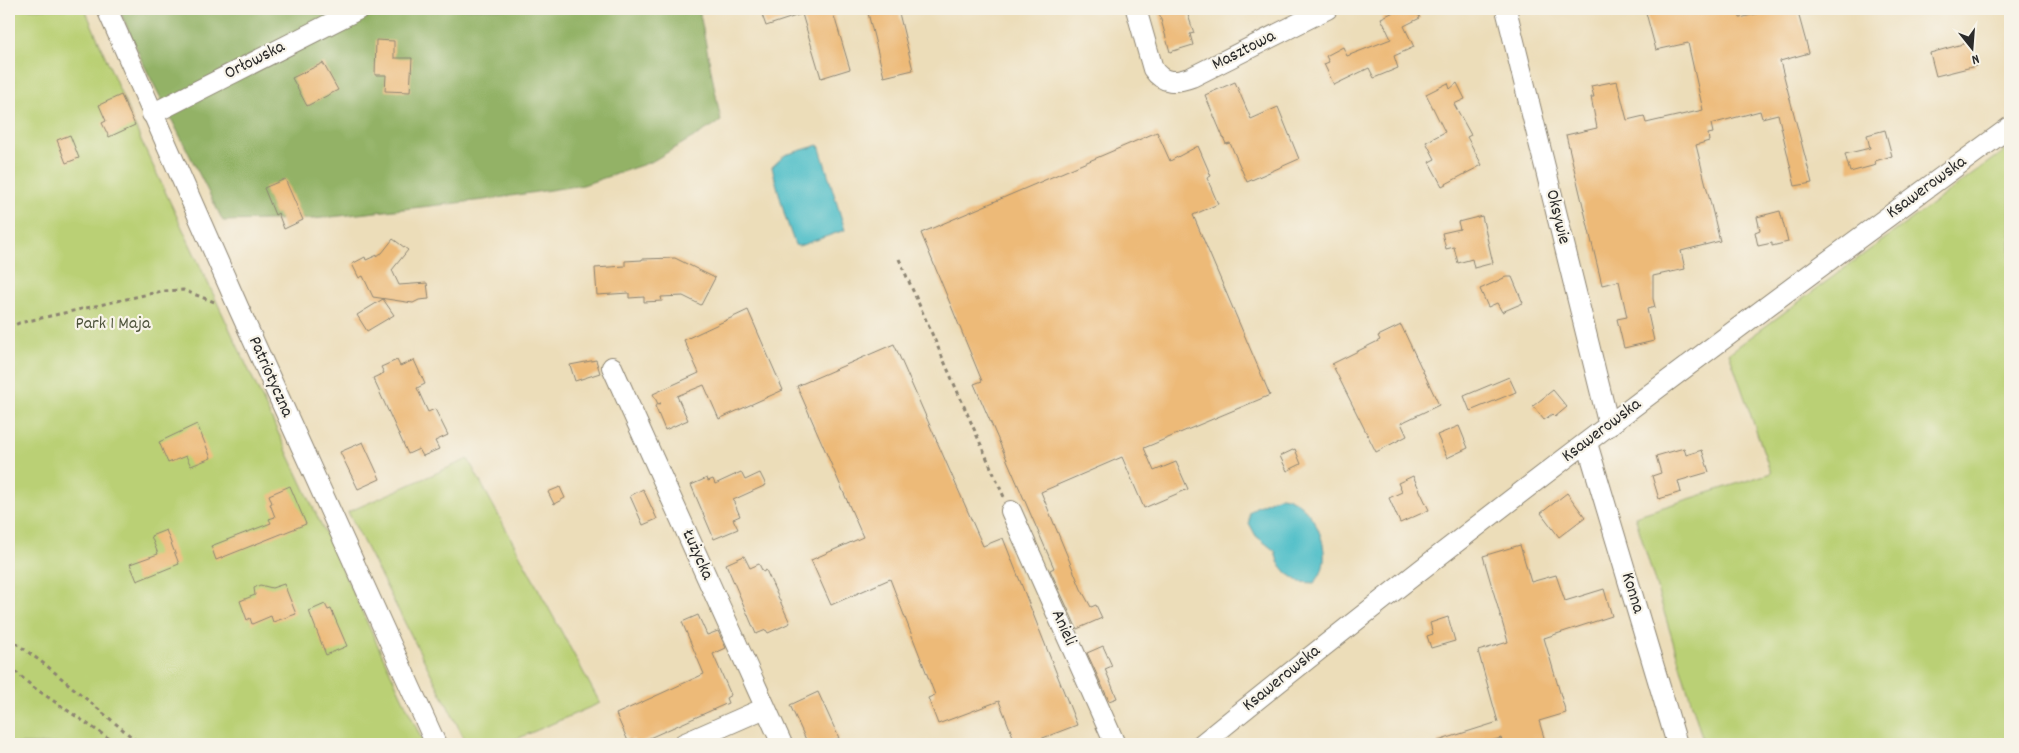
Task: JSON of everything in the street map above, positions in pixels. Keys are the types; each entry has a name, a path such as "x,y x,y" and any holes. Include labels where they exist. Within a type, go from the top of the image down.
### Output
{"street":[{"name":"Patriotyczna","path":"107,9 239,310 436,744"},
{"name":"Orłowska","path":"152,114 359,9"},
{"name":"Masztowa","path":"1136,9 1149,60 1159,77 1176,82 1192,77 1328,9"},
{"name":"Oksywie","path":"1506,9 1608,426"},
{"name":"Ksawerowska","path":"1202,744 1322,647 1513,498 1864,234 2010,127"},
{"name":"Łużycka","path":"612,366 782,744"},
{"name":"Konna","path":"1587,443 1677,744"},
{"name":"Anieli","path":"1011,511 1115,744"},
{"path":"687,744 765,708"}],"path":[{"path":"898,259 1011,511"},
{"path":"9,328 19,323 162,291 183,290 208,301 239,310"},
{"path":"9,638 47,666 140,744"},
{"path":"9,666 33,687 117,744"}],"green space":[{"name":"Park 1 Maja","path":"9,9 85,9 141,140 424,744 9,744"},
{"path":"119,9 699,9 721,121 651,162 583,185 484,200 313,219 223,221 142,61"},
{"path":"2010,147 2010,744 1704,744 1635,516 1771,473 1729,353"},
{"path":"468,459 600,703 505,744 467,744 348,512"}],"water":[{"path":"819,145 845,230 799,246 795,245 785,216 772,167 785,155"},
{"path":"1281,496 1293,500 1304,508 1313,519 1319,532 1324,560 1321,573 1314,583 1300,582 1287,573 1278,562 1275,551 1256,536 1249,523 1249,512"}],"building":[{"path":"760,9 832,9 850,69 821,78 802,14 766,26"},
{"path":"867,9 898,9 913,70 884,77"},
{"path":"1158,9 1186,9 1194,33 1190,34 1193,45 1170,52"},
{"path":"1400,9 1416,9 1420,18 1404,26 1414,47 1394,56 1398,68 1374,78 1369,68 1334,85 1324,64 1329,62 1326,56 1343,47 1347,56 1391,39 1381,18"},
{"path":"1645,9 1738,9 1740,18 1775,9 1797,9 1809,53 1780,61 1812,183 1795,186 1778,114 1762,118 1760,111 1711,124 1713,133 1708,134 1709,141 1696,145 1720,241 1681,251 1685,269 1653,276 1655,307 1647,309 1654,341 1624,348 1617,319 1627,317 1619,281 1602,285 1566,135 1597,128 1591,97 1594,97 1591,86 1617,81 1627,120 1644,116 1646,123 1703,110 1688,43 1656,50"},
{"path":"376,40 394,41 394,58 412,58 410,92 385,91 386,75 375,75"},
{"path":"1970,42 1976,66 1936,76 1930,53"},
{"path":"323,63 338,90 307,106 292,78"},
{"path":"1235,82 1251,119 1278,107 1299,159 1247,182 1230,143 1226,144 1205,95"},
{"path":"1448,83 1450,89 1457,83 1465,99 1454,104 1471,135 1467,137 1482,165 1442,186 1429,162 1435,159 1426,142 1445,132 1426,94"},
{"path":"121,95 135,125 109,137 102,123 106,121 99,105"},
{"path":"1885,130 1892,156 1875,161 1876,165 1850,172 1845,154 1870,148 1867,135"},
{"path":"1157,132 1170,161 1198,146 1211,176 1207,178 1218,204 1193,215 1270,395 1144,448 1154,471 1176,462 1188,489 1144,508 1122,457 1041,492 1081,589 1091,607 1096,605 1102,618 1077,629 1050,570 1054,568 974,384 982,381 921,233"},
{"path":"70,135 79,158 66,163 57,140"},
{"path":"285,179 303,220 284,229 278,213 275,215 264,188"},
{"path":"1780,211 1788,242 1772,246 1772,243 1758,246 1755,232 1760,230 1757,217"},
{"path":"1482,216 1493,263 1474,268 1472,259 1458,263 1454,247 1446,249 1442,233 1460,229 1458,222"},
{"path":"393,239 408,250 392,270 399,285 427,283 429,299 413,303 373,297 363,276 359,278 352,264 365,257 366,260 382,253"},
{"path":"675,258 715,278 701,305 683,296 661,297 662,301 644,302 644,297 629,298 629,293 597,295 595,268 625,266 625,261"},
{"path":"1506,277 1512,277 1523,303 1502,312 1497,303 1488,307 1480,289"},
{"path":"383,299 394,315 367,331 357,315"},
{"path":"748,310 783,390 719,419 704,385 677,396 688,420 665,430 655,406 661,403 658,404 653,394 699,373 684,340"},
{"path":"1401,325 1439,405 1401,423 1407,436 1376,452 1332,364 1380,340 1378,336"},
{"path":"894,344 983,546 1003,538 1077,725 1027,744 1016,744 999,701 938,724 928,698 935,695 890,579 831,605 811,560 863,537 797,386"},
{"path":"397,360 400,366 414,360 425,384 417,388 428,412 435,409 448,435 435,441 439,449 423,456 419,449 408,454 373,378 384,373 381,367"},
{"path":"596,360 600,373 575,381 570,365"},
{"path":"1509,377 1516,392 1470,411 1464,396"},
{"path":"1553,390 1567,407 1555,417 1552,414 1544,420 1533,406"},
{"path":"197,424 211,458 191,466 186,456 168,463 159,442"},
{"path":"1459,426 1468,448 1447,458 1437,435"},
{"path":"363,442 380,479 358,489 340,452"},
{"path":"1684,448 1686,455 1702,450 1709,472 1678,481 1681,492 1659,499 1652,476 1661,473 1656,456"},
{"path":"1295,449 1301,464 1287,471 1280,456"},
{"path":"741,472 745,480 760,473 766,485 733,500 740,516 733,519 738,529 714,539 691,485 707,478 708,481 713,479 715,484"},
{"path":"1413,476 1429,510 1400,523 1389,498 1402,492 1398,483"},
{"path":"290,486 306,524 216,560 211,546 271,523 269,519 275,517 269,495"},
{"path":"560,487 565,498 554,504 548,492"},
{"path":"643,489 657,519 643,525 630,496"},
{"path":"1567,493 1585,517 1559,537 1541,513"},
{"path":"166,530 179,564 137,581 130,564 158,554 151,536"},
{"path":"1520,545 1531,582 1556,575 1565,601 1604,589 1612,616 1544,638 1566,713 1539,721 1546,744 1503,744 1501,738 1480,744 1438,744 1438,741 1498,722 1478,651 1508,642 1483,556"},
{"path":"744,556 750,568 759,564 763,572 766,570 790,623 768,633 766,630 756,634 726,564"},
{"path":"284,584 296,614 273,622 271,616 252,624 250,618 247,620 240,601 255,595 254,588 260,585 272,588"},
{"path":"325,604 328,610 331,609 347,646 326,655 309,611"},
{"path":"698,615 707,635 718,631 726,648 713,654 731,695 726,698 728,703 636,744 633,739 628,741 616,714 704,674 682,622"},
{"path":"1448,617 1455,641 1431,648 1427,636 1433,634 1430,623"},
{"path":"1103,646 1112,666 1105,669 1117,698 1109,701 1087,653"},
{"path":"818,692 839,738 824,744 808,744 790,705"}]}
